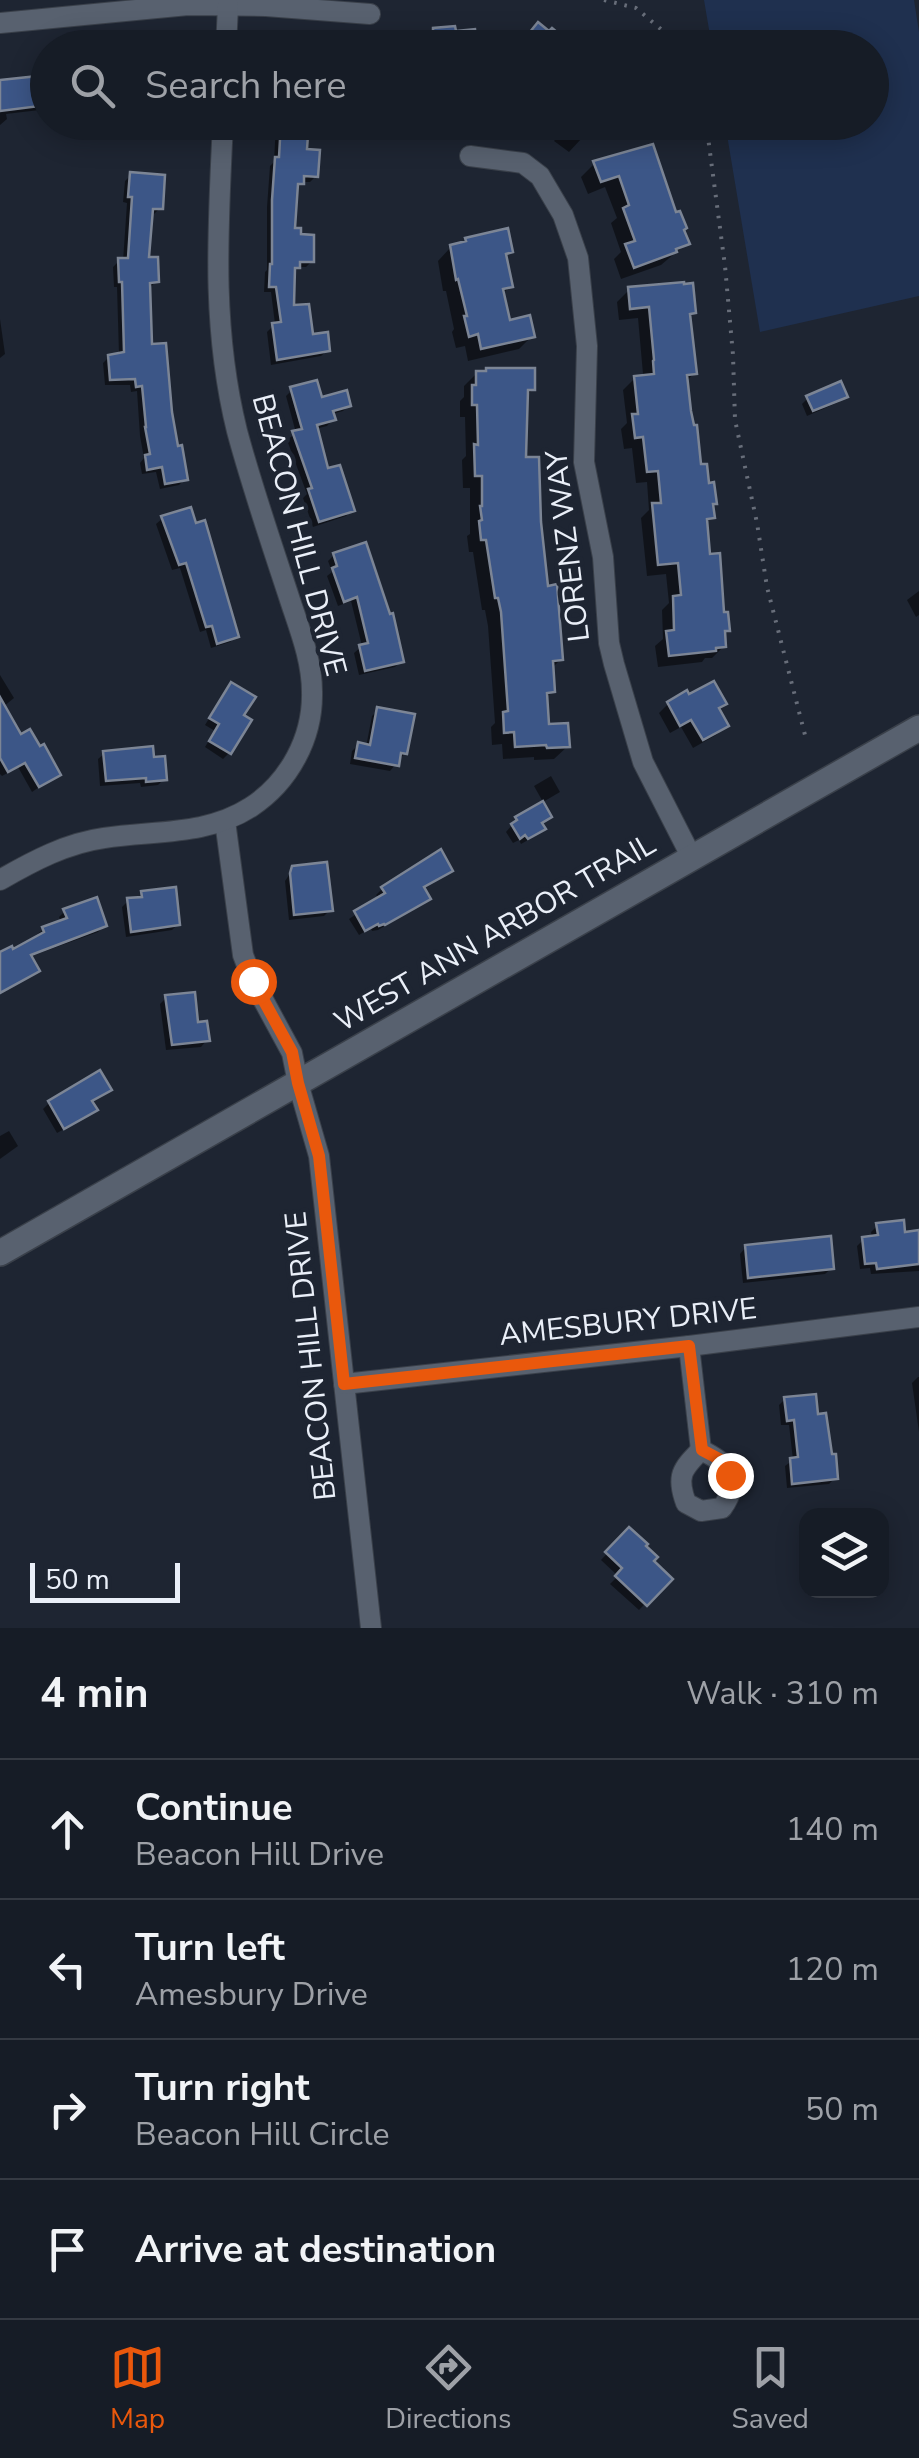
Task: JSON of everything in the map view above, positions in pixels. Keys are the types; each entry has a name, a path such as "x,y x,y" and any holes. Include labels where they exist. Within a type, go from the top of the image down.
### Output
{"street":[{"path":"0,23 188,5 370,14"},
{"path":"227,30 228,6"},
{"name":"BEACON HILL DRIVE","path":"221,140 217,244 221,342 238,430 307,654 312,694 306,734 288,771 262,799 225,821 243,955 292,1052 319,1156 371,1628"},
{"name":"LORENZ WAY","path":"470,156 530,166 548,189 571,236 588,346 584,462 603,557 609,643 643,762 692,858"},
{"name":"WEST ANN ARBOR TRAIL","path":"0,1253 919,728"},
{"path":"2,874 80,842 194,829 225,821"},
{"name":"AMESBURY DRIVE","path":"344,1384 919,1317"},
{"path":"689,1346 702,1450"}],"path":[{"path":"604,0 636,8 662,30"},
{"path":"708,140 725,266 734,420 757,524 766,587 804,735"}],"shaded area":[{"path":"704,0 914,0 919,32 919,296 760,332 728,140 889,140 889,30 709,30"}],"building":[{"path":"538,22 548,30 532,30"},
{"path":"455,26 456,30 433,30"},
{"path":"30,77 30,107 0,111 0,80"},
{"path":"280,140 308,140 307,149 320,150 318,177 304,176 304,184 298,184 295,228 301,228 301,234 314,235 314,262 300,262 300,268 295,268 294,305 309,304 313,334 328,332 330,351 277,360 272,323 281,322 276,287 269,287 275,157 279,157"},
{"path":"653,144 690,244 634,268 625,244 635,241 623,208 629,205 619,176 601,182 593,161"},
{"path":"130,172 165,175 163,209 153,209 149,257 158,257 159,282 150,283 152,344 166,343 172,412 188,480 165,484 162,467 147,470 145,455 150,454 142,386 136,387 135,379 110,380 108,355 124,352 118,258 128,258"},
{"path":"508,228 513,252 506,254 513,287 503,289 510,320 530,315 535,337 481,349 478,334 469,337 450,245"},
{"path":"693,283 696,313 690,314 697,374 687,375 691,411 697,425 701,464 707,464 709,483 714,482 715,518 707,519 710,554 720,553 724,612 728,612 730,631 725,631 726,647 669,656 666,631 674,630 673,596 681,595 678,563 658,565 652,503 661,503 658,471 647,472 643,437 635,438 632,414 638,414 634,376 654,374 649,307 630,309 628,287"},
{"path":"535,368 535,390 528,390 526,457 539,457 548,586 557,584 563,660 553,661 555,692 547,693 549,724 568,723 570,747 515,747 514,732 504,733 503,712 508,711 501,612 495,598 486,540 481,540 482,476 475,476 477,405 472,405 472,385 476,385 476,371"},
{"path":"317,380 322,397 347,390 351,406 333,411 336,420 317,425 328,468 340,465 355,511 319,522 292,431 302,429 290,387"},
{"path":"841,381 848,397 813,411 806,396"},
{"path":"191,507 196,523 205,520 239,637 217,644 212,626 206,627 186,563 179,565 161,516"},
{"path":"366,542 390,614 393,613 404,662 365,671 359,645 368,643 357,597 344,602 332,568 337,566 333,553"},
{"path":"714,681 727,704 719,708 729,726 703,740 691,720 680,726 667,702"},
{"path":"231,682 256,697 244,715 252,720 231,754 209,741 219,724 209,718"},
{"path":"0,697 21,734 30,729 40,746 44,744 61,775 39,787 25,763 8,772 0,758"},
{"path":"377,707 415,714 407,754 401,753 399,766 355,758 358,742 370,745"},
{"path":"153,746 154,757 165,756 167,780 106,781 103,751"},
{"path":"543,801 552,817 542,823 546,829 520,839 511,824 517,820 515,817"},
{"path":"441,849 453,871 424,887 431,899 385,925 365,931 354,911 385,893 381,887"},
{"path":"327,862 333,911 294,915 292,866"},
{"path":"176,887 180,925 131,932 127,898 142,897 141,891"},
{"path":"97,897 107,926 31,955 40,971 0,993 0,952 44,932 42,927 67,918 63,909"},
{"path":"195,992 198,1022 207,1021 210,1041 172,1045 165,995"},
{"path":"100,1070 112,1090 92,1101 98,1110 64,1129 48,1101"},
{"path":"904,1220 905,1232 919,1230 919,1264 877,1269 876,1263 865,1264 862,1237 878,1235 876,1223"},
{"path":"831,1236 834,1269 748,1278 745,1245"},
{"path":"816,1394 818,1414 826,1413 838,1479 792,1484 790,1458 798,1457 794,1420 787,1421 784,1397"},
{"path":"629,1527 648,1544 658,1557 654,1561 673,1579 647,1606 615,1576 622,1568 605,1552"}],"route":[{"path":"253,981 292,1052 319,1156 344,1384 689,1346 702,1450 721,1460 730,1475"}]}
